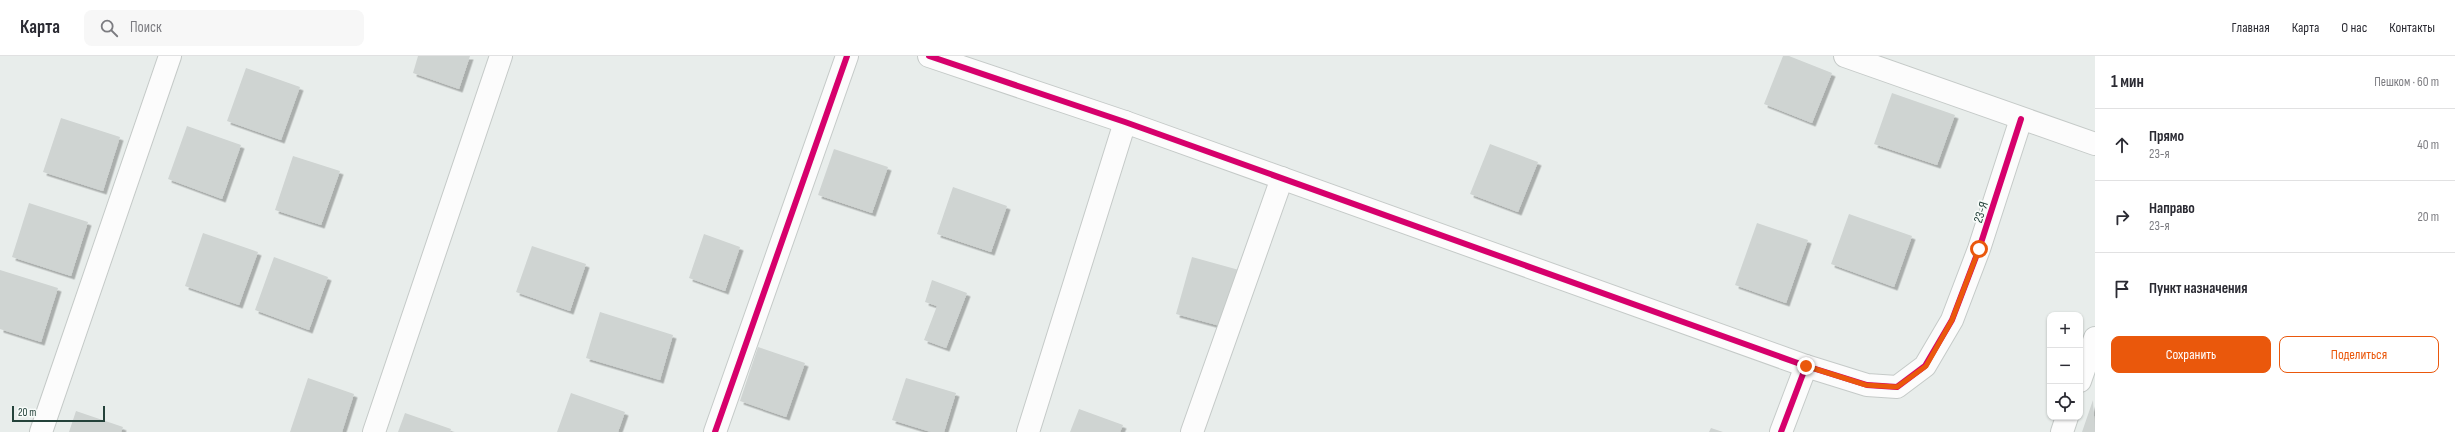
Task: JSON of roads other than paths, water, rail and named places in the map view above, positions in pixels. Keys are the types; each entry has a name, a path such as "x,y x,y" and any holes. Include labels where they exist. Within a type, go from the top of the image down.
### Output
{"street":[{"path":"41,432 170,56"},
{"path":"374,432 501,56"},
{"path":"715,432 847,56"},
{"name":"23-Я","path":"929,56 1125,122 1806,366 1866,385 1897,387 1926,366 1952,320 1979,249 2021,119"},
{"path":"1845,56 2095,144"},
{"path":"1028,432 1125,122"},
{"path":"1192,432 1282,178"},
{"path":"2083,372 2095,338"},
{"path":"1780,432 1806,366"},
{"path":"2062,432 2066,420"}]}
